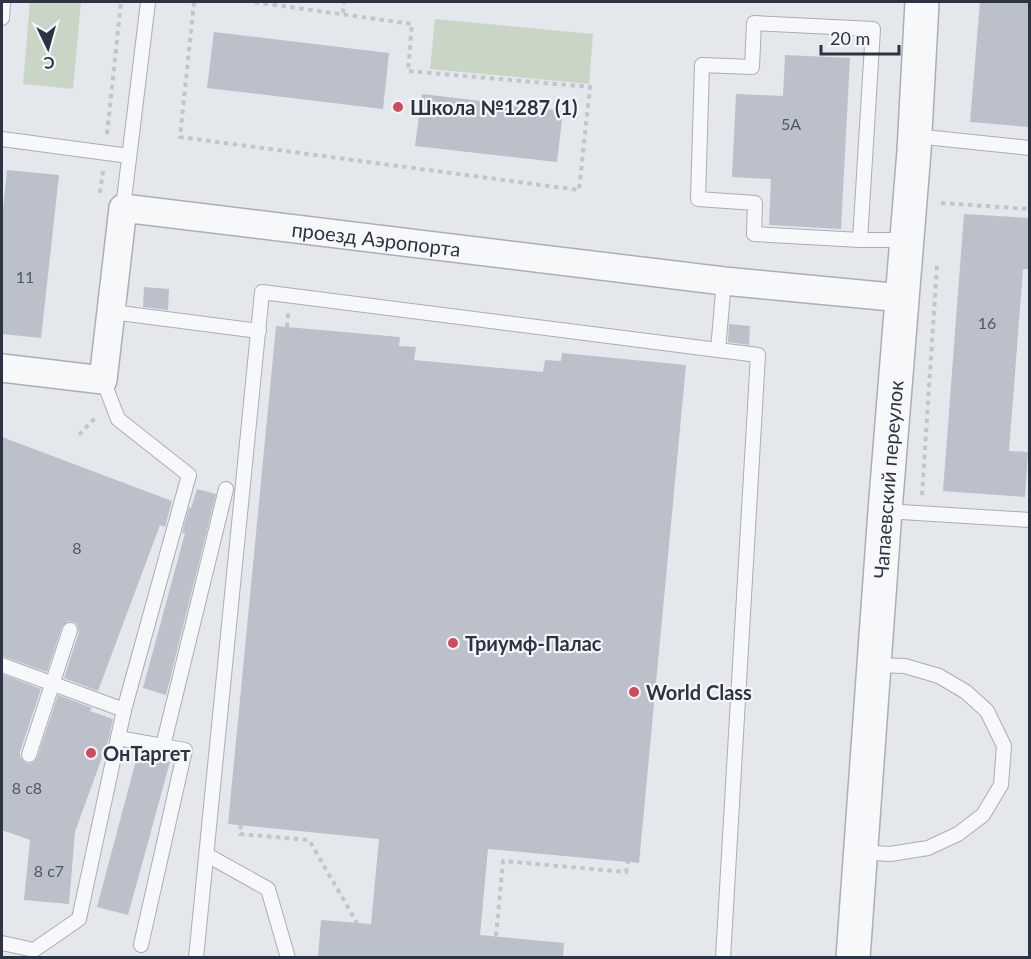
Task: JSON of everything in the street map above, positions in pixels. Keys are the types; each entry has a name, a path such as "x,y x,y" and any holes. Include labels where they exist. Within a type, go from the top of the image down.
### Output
{"street":[{"name":"Чапаевский переулок","path":"853,957 915,136 922,2"},
{"name":"проезд Аэропорта","path":"112,204 724,281 902,298"},
{"path":"2,368 103,380 112,312 112,204"}],"lane":[{"path":"2,18 3,2"},
{"path":"112,204 129,156 148,2"},
{"path":"860,240 873,28 754,22 752,67 702,66 698,199 755,202 754,234 860,240 907,240"},
{"path":"915,136 1029,148"},
{"path":"2,140 129,156"},
{"path":"718,350 724,281"},
{"path":"196,957 262,292 758,355 723,957"},
{"path":"112,312 259,331"},
{"path":"2,944 33,954 79,919 124,710 189,475 118,419 103,380"},
{"path":"163,746 226,489"},
{"path":"885,511 1029,520"},
{"path":"29,755 70,630"},
{"path":"2,665 124,710"},
{"path":"860,852 890,854 928,848 958,834 983,815 1001,785 1004,746 987,711 966,692 939,676 905,666 874,665"},
{"path":"118,738 185,750 141,945"},
{"path":"207,855 268,889 288,957"}],"path":[{"path":"112,204 105,153 121,2"},
{"path":"194,2 180,137 579,190 590,87 408,71 412,24 254,2"},
{"path":"343,13 344,2"},
{"path":"941,203 1029,209"},
{"path":"241,825 240,834 309,840 357,923"},
{"path":"496,936 503,861 626,872 628,862"}],"green space":[{"path":"30,2 81,2 73,89 23,84"},
{"path":"435,19 593,34 589,84 430,69"}],"building":[{"path":"980,2 1029,2 1029,127 970,122"},
{"path":"214,32 389,53 383,109 207,88"},
{"path":"785,55 850,58 841,229 769,225 771,179 732,177 736,94 783,96"},
{"path":"422,94 563,111 557,162 415,146"},
{"path":"7,170 59,175 41,338 2,334 2,219"},
{"path":"964,214 1029,218 1029,269 1023,269 1009,451 1028,452 1025,497 943,491"},
{"path":"144,287 169,289 168,310 143,307"},
{"path":"729,324 750,326 749,345 728,342"},
{"name":"Триумф-Палас","path":"276,326 400,337 399,346 416,347 414,360 543,372 545,360 561,361 562,353 686,365 639,863 488,849 480,935 564,943 563,957 318,957 321,920 371,924 379,839 228,824"},
{"path":"2,437 172,501 165,527 160,525 98,691 64,678 79,632 77,624 73,622 68,621 62,627 47,672 2,656"},
{"path":"197,489 216,494 166,695 143,688 185,533 182,533 189,507 191,508"},
{"path":"2,674 41,689 20,752 20,757 26,763 31,764 37,758 58,695 92,708 90,711 113,719 109,738 75,832 69,904 24,900 30,840 2,830"},
{"path":"138,753 170,762 128,915 97,907"}],"place":[{"name":"Школа №1287 (1)","path":"398,107"},
{"name":"Триумф-Палас","path":"453,643"},
{"name":"World Class","path":"634,692"},
{"name":"ОнТаргет","path":"91,753"}]}
